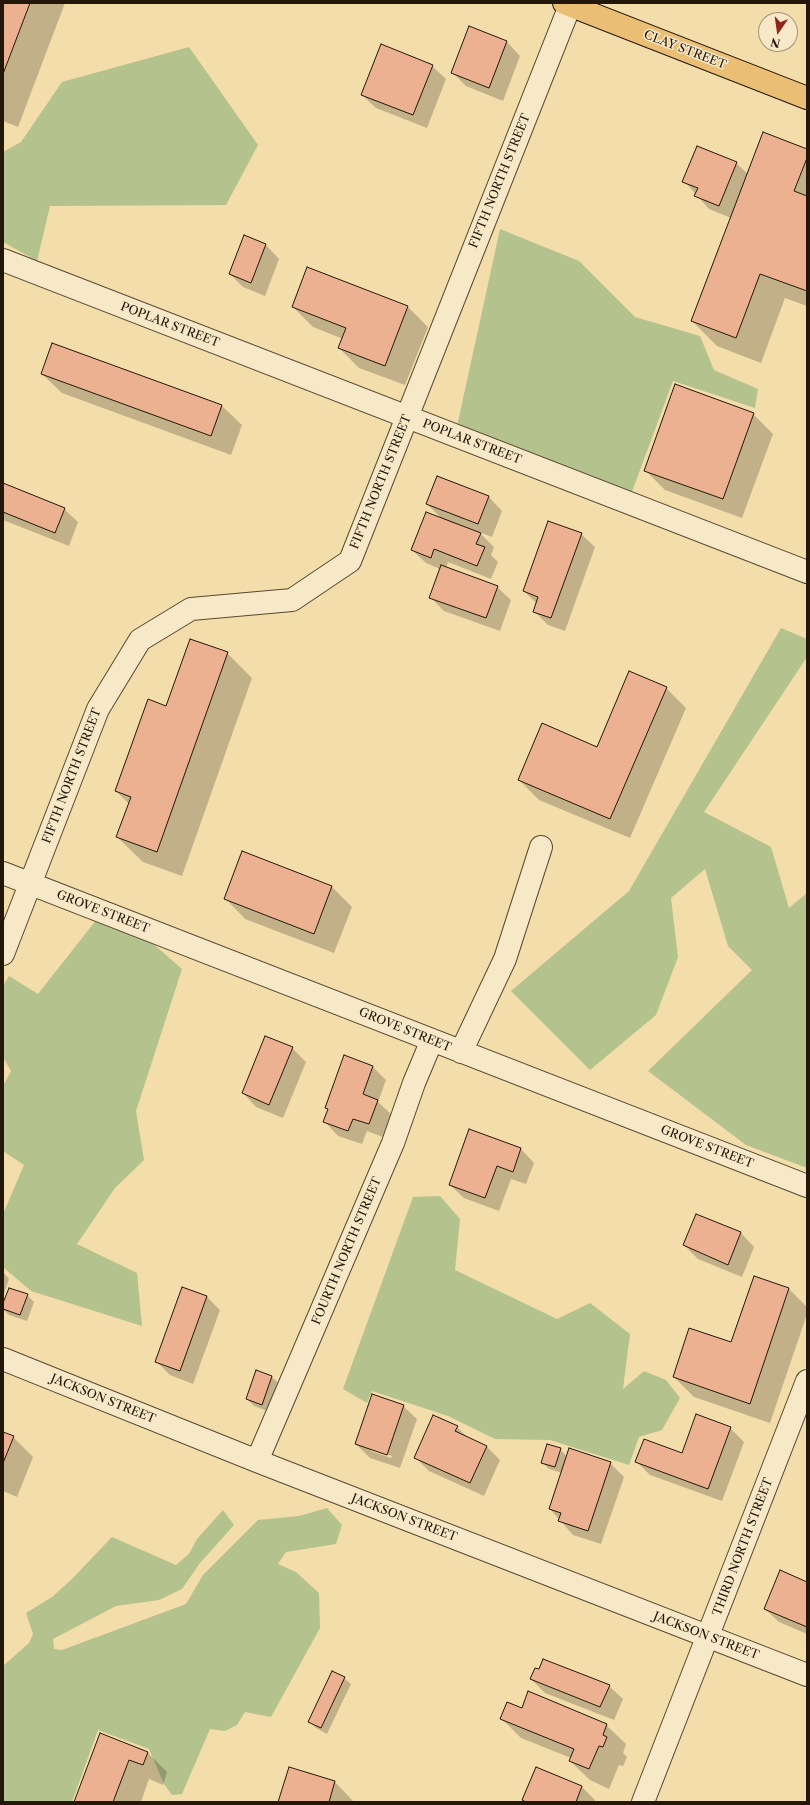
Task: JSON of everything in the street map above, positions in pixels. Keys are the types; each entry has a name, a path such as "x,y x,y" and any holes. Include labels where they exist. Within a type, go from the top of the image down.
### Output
{"main road":[{"name":"CLAY STREET","path":"568,4 807,98"}],"street":[{"name":"FIFTH NORTH STREET","path":"3,954 98,708 140,640 191,609 292,600 350,561 568,4"},
{"name":"POPLAR STREET","path":"3,260 807,572"},
{"path":"461,1052 505,959 541,847"},
{"name":"GROVE STREET","path":"3,873 807,1186"},
{"name":"FOURTH NORTH STREET","path":"257,1461 393,1143 414,1083 432,1040"},
{"name":"JACKSON STREET","path":"3,1359 257,1461 807,1675"},
{"name":"THIRD NORTH STREET","path":"643,1802 807,1381"}],"green space":[{"path":"189,47 258,145 226,205 50,206 37,261 3,242 3,152 21,142 62,82"},
{"path":"500,229 579,261 635,317 700,336 714,370 758,389 755,408 673,381 630,497 456,431"},
{"path":"781,628 807,639 807,657 704,812 771,847 789,908 807,893 807,1168 746,1145 648,1071 752,970 728,946 705,869 671,898 678,957 656,1015 590,1070 511,991 629,891"},
{"path":"97,919 142,934 182,969 136,1111 144,1160 115,1188 77,1244 137,1273 142,1326 31,1291 3,1267 3,1214 24,1165 3,1151 3,1086 11,1071 3,1057 3,986 9,976 38,994"},
{"path":"440,1196 460,1219 455,1270 557,1319 590,1303 630,1334 623,1389 644,1371 666,1380 680,1398 662,1430 639,1437 629,1465 550,1440 495,1439 448,1416 372,1391 367,1403 343,1389 413,1197"},
{"path":"327,1508 342,1525 336,1544 286,1552 278,1564 296,1572 319,1593 320,1628 271,1717 245,1712 237,1725 225,1731 210,1729 182,1794 172,1795 164,1784 149,1749 98,1730 72,1802 3,1802 3,1666 29,1643 33,1634 26,1613 52,1597 71,1580 112,1537 176,1565 189,1554 197,1539 223,1510 234,1525 200,1563 182,1589 159,1600 116,1606 53,1639 54,1649 62,1650 186,1604 203,1575 258,1520 299,1516"}],"building":[{"path":"3,3 30,3 3,74"},
{"path":"469,26 507,41 489,88 451,73"},
{"path":"381,44 433,65 413,115 361,95"},
{"path":"763,132 807,149 807,158 794,191 807,196 807,291 760,274 736,338 691,321"},
{"path":"697,146 737,162 719,206 694,196 698,188 682,182"},
{"path":"244,235 266,244 251,283 229,274"},
{"path":"307,267 408,306 385,366 338,348 346,328 292,307"},
{"path":"52,343 222,405 211,436 41,374"},
{"path":"675,384 754,413 723,499 644,471"},
{"path":"437,476 489,496 478,524 426,504"},
{"path":"3,483 65,508 55,533 3,512"},
{"path":"426,512 481,533 476,544 485,547 477,566 434,549 431,558 411,550"},
{"path":"548,521 582,533 551,618 533,612 538,597 523,591"},
{"path":"441,565 498,586 486,618 429,598"},
{"path":"190,639 228,652 157,852 116,837 131,797 115,791 148,699 166,706"},
{"path":"629,671 667,687 610,819 518,780 542,723 597,747"},
{"path":"242,851 332,886 314,934 224,899"},
{"path":"265,1036 293,1047 269,1105 242,1093"},
{"path":"344,1055 373,1066 363,1094 378,1100 369,1124 353,1119 348,1131 323,1122 328,1109 325,1108"},
{"path":"469,1129 521,1148 513,1172 497,1166 485,1198 449,1185"},
{"path":"696,1214 741,1232 728,1265 683,1245"},
{"path":"754,1276 789,1288 750,1404 673,1377 689,1328 731,1342"},
{"path":"182,1287 207,1296 180,1371 155,1362"},
{"path":"9,1288 28,1294 20,1315 3,1309 3,1303"},
{"path":"256,1370 272,1376 262,1405 246,1399"},
{"path":"372,1394 404,1405 387,1455 355,1444"},
{"path":"696,1414 731,1427 708,1489 635,1462 644,1439 682,1453"},
{"path":"433,1415 458,1426 455,1431 487,1446 470,1483 414,1458"},
{"path":"3,1432 14,1436 3,1463"},
{"path":"547,1444 561,1448 555,1467 541,1463"},
{"path":"569,1448 611,1462 588,1531 558,1521 561,1513 549,1509"},
{"path":"780,1570 807,1582 807,1627 764,1609"},
{"path":"543,1659 610,1685 600,1707 530,1679 535,1668 539,1669"},
{"path":"332,1671 345,1677 321,1728 308,1722"},
{"path":"528,1691 607,1724 603,1735 607,1737 603,1747 599,1746 589,1769 569,1761 574,1749 500,1719 507,1702 522,1708"},
{"path":"100,1733 148,1752 143,1765 129,1760 113,1802 74,1802"},
{"path":"289,1767 335,1781 329,1802 278,1802"},
{"path":"536,1767 582,1786 576,1802 526,1802 522,1800"}]}
